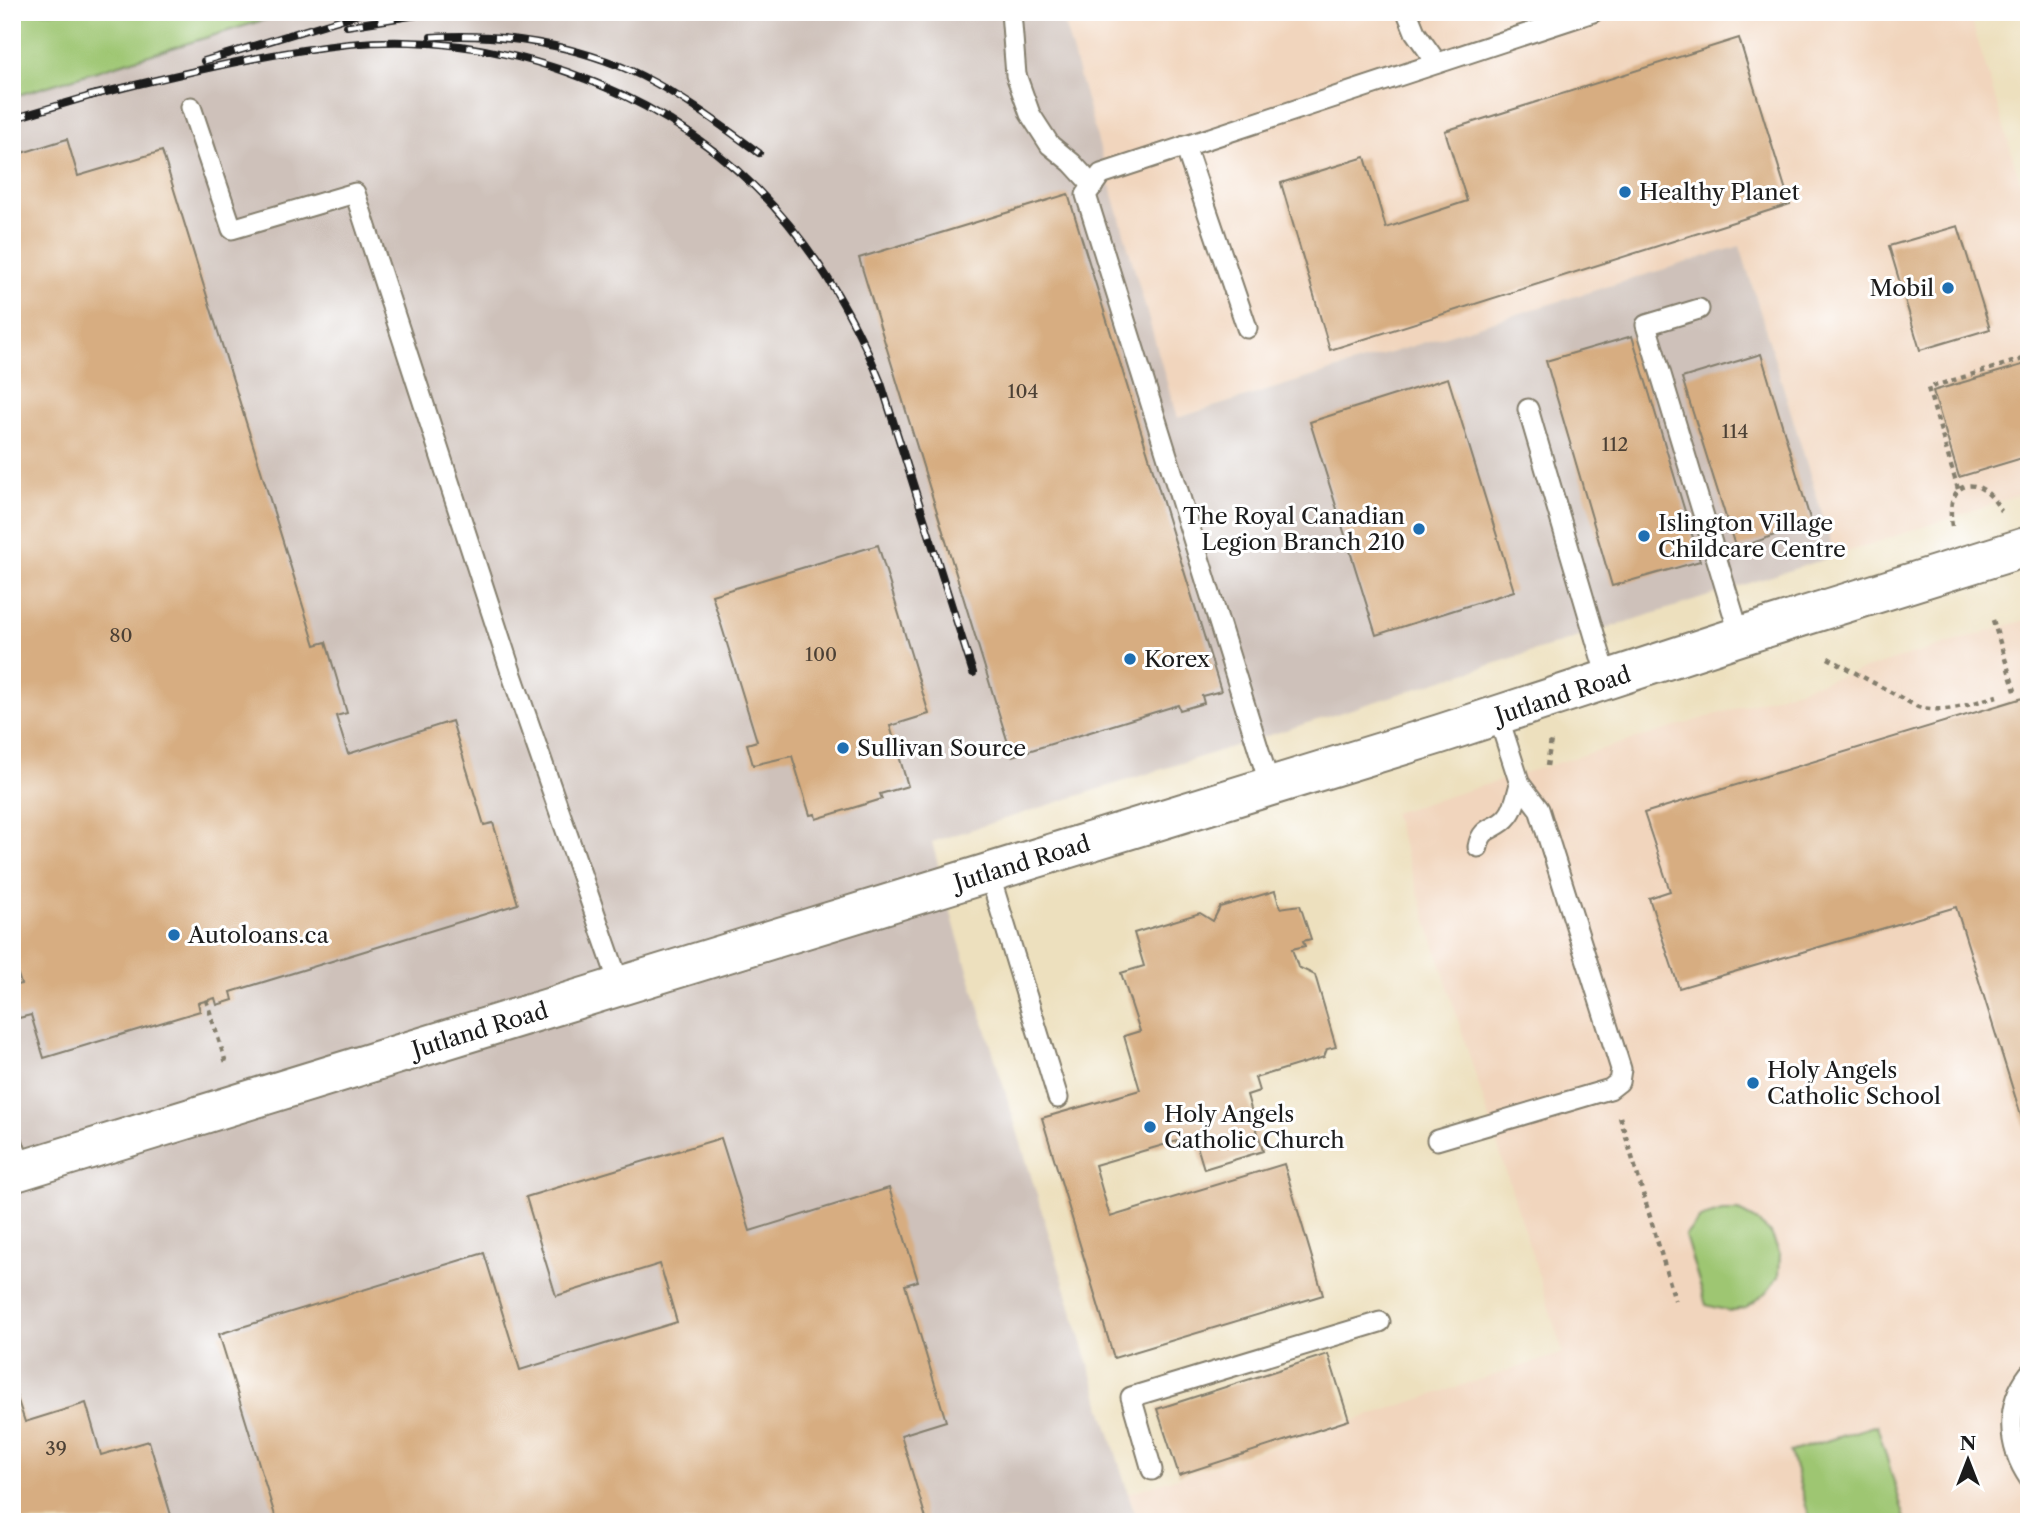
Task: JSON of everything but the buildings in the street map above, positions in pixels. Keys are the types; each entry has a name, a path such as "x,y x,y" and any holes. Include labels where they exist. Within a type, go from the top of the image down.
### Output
{"street":[{"name":"Jutland Road","path":"16,1161 239,1105 1498,716 1740,636 2029,546"}],"lane":[{"path":"1011,12 1016,75 1030,114 1050,145 1072,163 1093,186"},
{"path":"1407,12 1415,32 1437,63"},
{"path":"1270,786 1086,195 1101,174 1593,12"},
{"path":"191,107 232,229 355,193 512,675 620,986"},
{"path":"1185,146 1247,328"},
{"path":"1699,309 1646,325 1740,636"},
{"path":"1528,408 1608,681"},
{"path":"1437,1140 1610,1089 1619,1082 1621,1069 1539,809 1520,784 1498,716"},
{"path":"1478,847 1480,837 1486,830 1505,820 1511,813 1520,784"},
{"path":"989,873 1058,1098"},
{"path":"1153,1469 1130,1397 1380,1322"},
{"path":"2029,1374 2018,1389 2011,1416 2014,1444 2029,1478"}],"path":[{"path":"1952,526 1950,503 1958,489 1928,388 2029,357"},
{"path":"1958,489 1980,487 1995,499 2001,511"},
{"path":"1993,620 2015,691"},
{"path":"1828,658 1918,707 1931,710 1959,708 1997,696"},
{"path":"206,1000 239,1105"},
{"path":"1617,1106 1675,1300"}],"shaded area":[{"path":"292,12 1061,12 1177,418 1740,246 1835,556 932,842 956,931 1137,1522 12,1522 12,97"},
{"path":"1061,12 1969,12 2029,210 2029,492 1835,556 1740,246 1176,418"},
{"name":"Holy Angels Catholic School","path":"2029,619 2029,1522 1137,1522 1128,1493 1563,1353 1393,813"}],"green space":[{"path":"12,12 290,12 12,97"},
{"path":"1722,1211 1739,1211 1754,1219 1771,1233 1780,1254 1779,1276 1766,1293 1746,1308 1729,1311 1706,1305 1685,1236 1700,1218"},
{"path":"1877,1425 1906,1522 1811,1522 1790,1452"}],"railway":[{"path":"204,61 365,12"},
{"path":"347,26 436,12"},
{"path":"431,37 485,37 539,43 618,65 673,93 759,153"},
{"path":"89,96 284,53 349,44 404,42 459,46 514,56 568,72 619,93 669,120 715,152 776,209 812,255 843,304 881,383 973,673"},
{"path":"12,119 97,94"}],"place":[{"name":"Healthy Planet","path":"1625,192"},
{"name":"Mobil","path":"1948,288"},
{"name":"The Royal Canadian Legion Branch 210","path":"1419,529"},
{"name":"Islington Village Childcare Centre","path":"1644,536"},
{"name":"Korex","path":"1130,659"},
{"name":"Sullivan Source","path":"843,748"},
{"name":"Autoloans.ca","path":"174,935"},
{"name":"Holy Angels Catholic School","path":"1753,1083"},
{"name":"Holy Angels Catholic Church","path":"1150,1127"}]}
